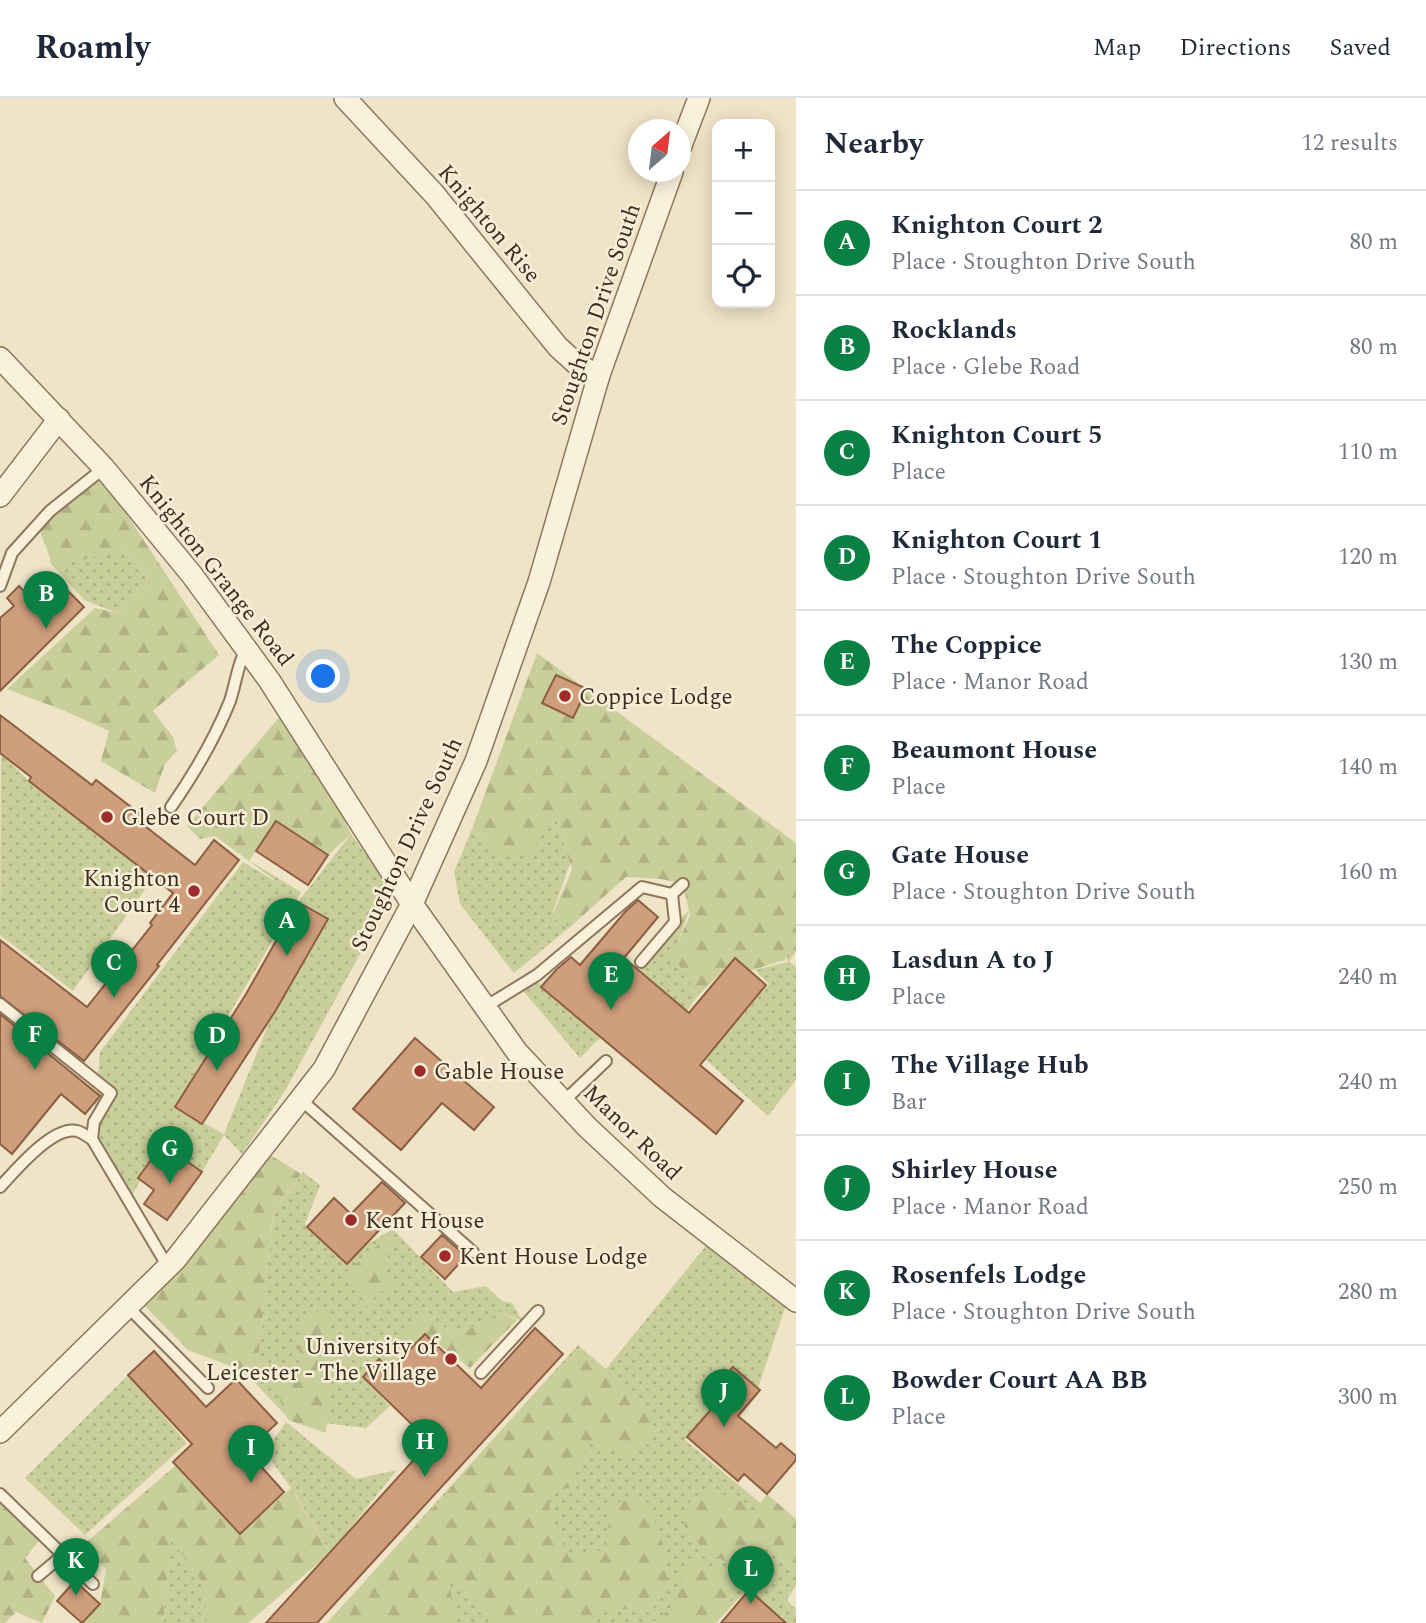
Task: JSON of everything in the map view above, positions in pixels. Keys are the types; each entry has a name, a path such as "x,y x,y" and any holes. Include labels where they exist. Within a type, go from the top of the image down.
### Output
{"street":[{"name":"Knighton Rise","path":"345,98 435,195 558,347 579,366 599,375"},
{"path":"691,120 699,98"},
{"name":"Stoughton Drive South","path":"0,1432 168,1267 324,1069 412,904 476,761 539,582 599,375 668,182"},
{"name":"Knighton Grange Road","path":"0,358 104,468 192,575 269,680 412,904"},
{"path":"0,496 60,419"},
{"name":"Manor Road","path":"412,904 517,1052 587,1127 662,1197 794,1294"}],"lane":[{"path":"0,586 12,553 50,511 104,468"},
{"path":"171,807 220,724 231,697 238,664 246,649"},
{"path":"672,894 683,884"},
{"path":"485,1007 537,975 642,887 672,894"},
{"path":"641,962 675,922 672,894"},
{"path":"0,1004 111,1093 94,1122 92,1139"},
{"path":"563,1102 606,1061"},
{"path":"300,1099 473,1252"},
{"path":"0,1187 23,1162 56,1134 76,1130 92,1139 168,1267"},
{"path":"128,1307 208,1388"},
{"path":"481,1373 538,1311"},
{"path":"0,1494 93,1584"},
{"path":"38,1576 63,1555"}],"green space":[{"path":"99,472 219,655 153,711 173,737 177,751 165,764 155,793 101,761 109,731 7,689 95,608 117,613 151,579 128,550 53,566 38,526"},
{"path":"128,550 151,579 117,613 84,600 49,561"},
{"path":"537,653 796,843 796,936 785,960 749,971 734,959 697,997 673,954 690,915 683,884 661,879 626,877 570,927 551,918 572,870 555,815 530,853 505,857 472,829"},
{"path":"287,708 351,834 328,855 276,821 249,861 215,836 200,839 187,826"},
{"path":"1,753 29,781 153,878 73,991 0,935"},
{"path":"555,814 570,864 551,917 570,927 514,973 460,904 454,872 472,829 505,856"},
{"path":"351,834 394,892 285,1091 242,1154 224,1135 202,1172 174,1152 165,1164 154,1157 128,1202 92,1139 100,1052 243,862 278,883 245,858 301,892 175,1107 224,1134 271,1018 328,919 298,902"},
{"path":"689,911 674,954 697,997 665,1041 639,971 672,925"},
{"path":"796,936 796,952 789,961 796,967 796,1080 768,1116 705,1059 769,984 755,970 788,962 786,957"},
{"path":"533,978 601,1037 580,1058 519,986"},
{"path":"261,1149 301,1174 273,1214 258,1362 253,1381 233,1367 188,1350 137,1298"},
{"path":"303,1172 320,1185 305,1224 342,1259 393,1229 453,1292 486,1286 502,1301 512,1303 523,1321 500,1312 457,1336 424,1314 363,1377 390,1406 366,1428 289,1419 253,1381 258,1362 273,1214"},
{"path":"392,1233 384,1276 399,1287 376,1293 371,1312 345,1273"},
{"path":"713,1237 789,1296 758,1388 733,1367 714,1389 723,1396 685,1440 785,1524 777,1556 796,1575 796,1585 787,1600 796,1609 796,1623 777,1623 785,1613 780,1617 747,1589 716,1623 327,1623 578,1345 606,1369"},
{"path":"328,1308 333,1349 326,1433 288,1420 274,1384 286,1365 308,1368 298,1348 301,1319"},
{"path":"500,1312 517,1320 470,1368 425,1334 393,1367 379,1359 424,1313 457,1336"},
{"path":"579,1349 655,1418 646,1443 626,1455 591,1442 576,1469 576,1486 548,1493 551,1519 569,1557 606,1550 611,1504 642,1496 660,1532 669,1578 652,1611 601,1608 592,1623 502,1623 494,1619 449,1574 454,1623 327,1623"},
{"path":"128,1375 187,1443 85,1535 25,1478"},
{"path":"286,1422 356,1479 397,1470 330,1553 294,1492 265,1452"},
{"path":"175,1466 239,1534 291,1488 330,1553 248,1623 207,1623 205,1586 171,1539 163,1623 82,1623 100,1604 106,1569 82,1546"},
{"path":"705,1492 736,1497 753,1512 767,1494 796,1519 796,1575 763,1542 743,1567 709,1555 684,1526 691,1498"},
{"path":"0,1494 43,1536 25,1558 55,1596 42,1623 16,1612 5,1623 0,1623"},
{"path":"171,1538 205,1586 207,1623 163,1623"},
{"path":"701,1563 749,1578 712,1623 649,1623 670,1608 686,1566"}],"building":[{"path":"43,580 62,599 69,592 84,607 0,691 0,618 14,606 7,598 19,586 28,595"},
{"name":"Coppice Lodge","path":"556,675 587,689 573,718 542,703"},
{"path":"0,715 92,785 96,780 140,814 136,819 195,865 214,840 239,860 84,1061 0,996 0,940 87,1007 152,925 150,923 173,893 29,781 31,777 0,753"},
{"path":"276,821 328,855 308,885 256,851"},
{"path":"638,900 658,917 624,958 689,1013 735,958 766,985 700,1065 743,1101 716,1134 541,987 571,957 580,965"},
{"path":"298,902 328,919 276,1010 202,1124 175,1107 246,994"},
{"path":"0,1014 100,1096 85,1114 61,1094 12,1154 0,1144"},
{"name":"Gable House","path":"415,1038 494,1107 474,1130 442,1103 401,1150 353,1109"},
{"path":"174,1152 202,1172 167,1220 144,1204 154,1190 138,1178 154,1156 165,1164"},
{"name":"Kent House","path":"382,1182 405,1203 347,1264 307,1227 334,1198 351,1214"},
{"name":"Kent House Lodge","path":"442,1235 466,1256 445,1279 421,1257"},
{"path":"535,1328 563,1354 317,1623 266,1623 430,1442 363,1377 379,1359 390,1370 425,1334 481,1388"},
{"path":"154,1351 206,1407 236,1379 277,1423 247,1451 284,1492 240,1534 173,1462 192,1444 128,1375"},
{"path":"733,1367 760,1390 738,1416 776,1448 781,1443 796,1456 796,1460 767,1494 744,1474 738,1481 687,1437 723,1396 714,1389"},
{"path":"75,1581 100,1604 82,1623 57,1601"},
{"path":"749,1590 786,1623 721,1623"}],"place":[{"name":"Rocklands","path":"46,629"},
{"name":"Coppice Lodge","path":"565,696"},
{"name":"Glebe Court D","path":"107,817"},
{"name":"Knighton Court 4","path":"194,891"},
{"name":"Knighton Court 2","path":"287,956"},
{"name":"Knighton Court 5","path":"114,998"},
{"name":"The Coppice","path":"611,1010"},
{"name":"Beaumont House","path":"35,1070"},
{"name":"Knighton Court 1","path":"217,1071"},
{"name":"Gable House","path":"420,1071"},
{"name":"Gate House","path":"170,1184"},
{"name":"Kent House","path":"351,1220"},
{"name":"Kent House Lodge","path":"445,1256"},
{"name":"University of Leicester - The Village","path":"451,1359"},
{"name":"Shirley House","path":"724,1427"},
{"name":"Lasdun A to J","path":"425,1477"},
{"name":"The Village Hub","path":"251,1483"},
{"name":"Rosenfels Lodge","path":"76,1596"},
{"name":"Bowder Court AA BB","path":"751,1604"}]}
